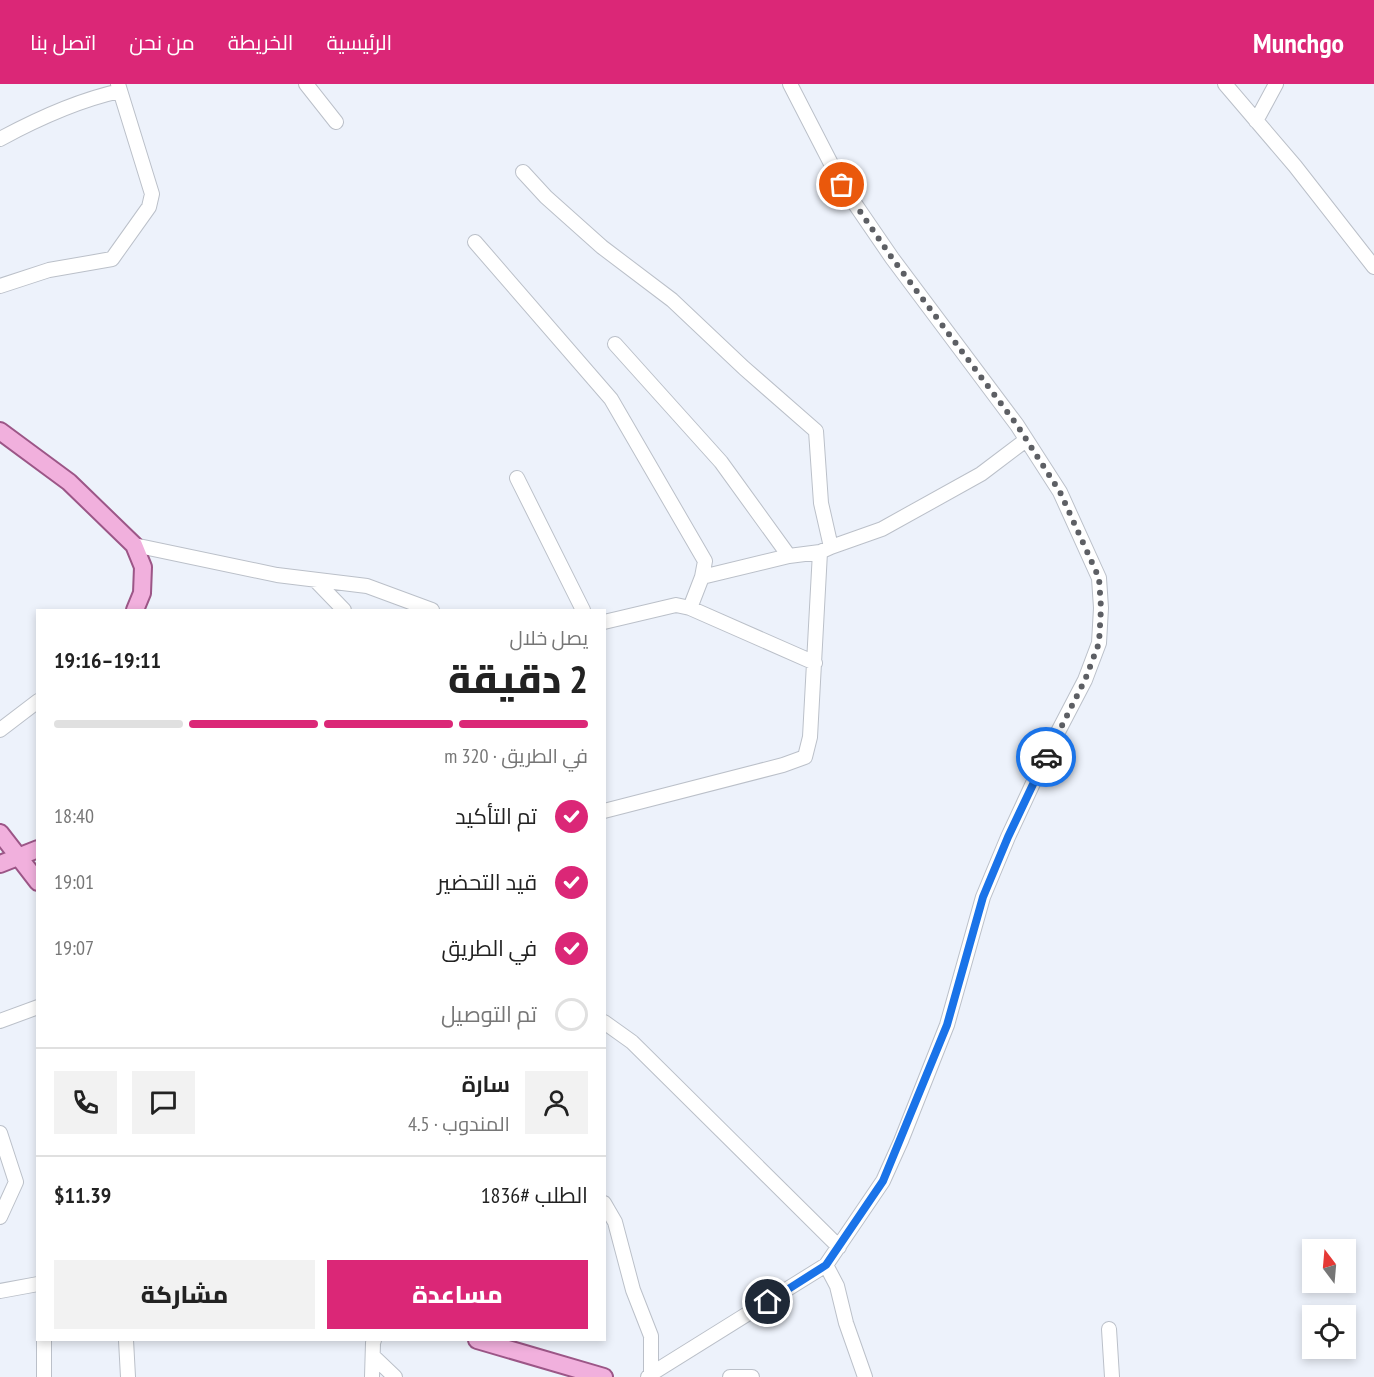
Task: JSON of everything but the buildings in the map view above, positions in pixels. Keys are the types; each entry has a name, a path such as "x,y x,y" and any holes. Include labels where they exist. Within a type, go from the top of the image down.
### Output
{"main road":[{"path":"0,431 69,482 134,545 142,567 142,593 135,609"},
{"path":"0,833 36,880"},
{"path":"0,864 36,850"},
{"path":"480,1341 604,1377"}],"street":[{"path":"306,84 336,122"},
{"path":"649,1375 826,1265 883,1181 947,1025 983,897 1048,751 1085,680 1099,643 1101,608 1099,578 1060,492 1026,440 892,258 842,185 790,84"},
{"path":"1225,84 1295,166 1374,267"},
{"path":"1256,121 1276,84"},
{"path":"0,139 22,127 119,87 152,194 149,207 112,259 49,270 0,286"},
{"path":"523,172 546,197 602,247 672,300 744,368 816,431 825,549 814,644 815,663 810,737 805,757 783,765 606,810"},
{"path":"475,242 611,399 705,561 702,577 690,609"},
{"path":"615,344 721,462 789,555"},
{"path":"702,577 789,555 825,549 882,529 981,474 1026,440"},
{"path":"518,478 583,609"},
{"path":"134,545 232,567 316,581 367,586 429,609"},
{"path":"316,581 343,609"},
{"path":"606,622 676,605 815,663"},
{"path":"0,730 36,703"},
{"path":"0,1021 36,1008"},
{"path":"610,1035 632,1042 839,1247"},
{"path":"0,1133 15,1182 0,1217"},
{"path":"606,1206 615,1222 633,1290 651,1336 649,1375"},
{"path":"826,1265 837,1286 846,1323 865,1377"},
{"path":"0,1291 36,1284"},
{"path":"1109,1329 1113,1377"},
{"path":"44,1341 44,1377"},
{"path":"126,1341 128,1377"},
{"path":"372,1377 373,1344"},
{"path":"373,1344 394,1377"},
{"path":"730,1377 752,1377"}],"way so far":[{"path":"842,185 892,258 1017,425 1060,492 1099,578 1101,608 1099,643 1085,680 1046,757"}],"route":[{"path":"768,1302 826,1265 883,1181 947,1025 967,961 983,897 1008,837 1046,757"}]}
